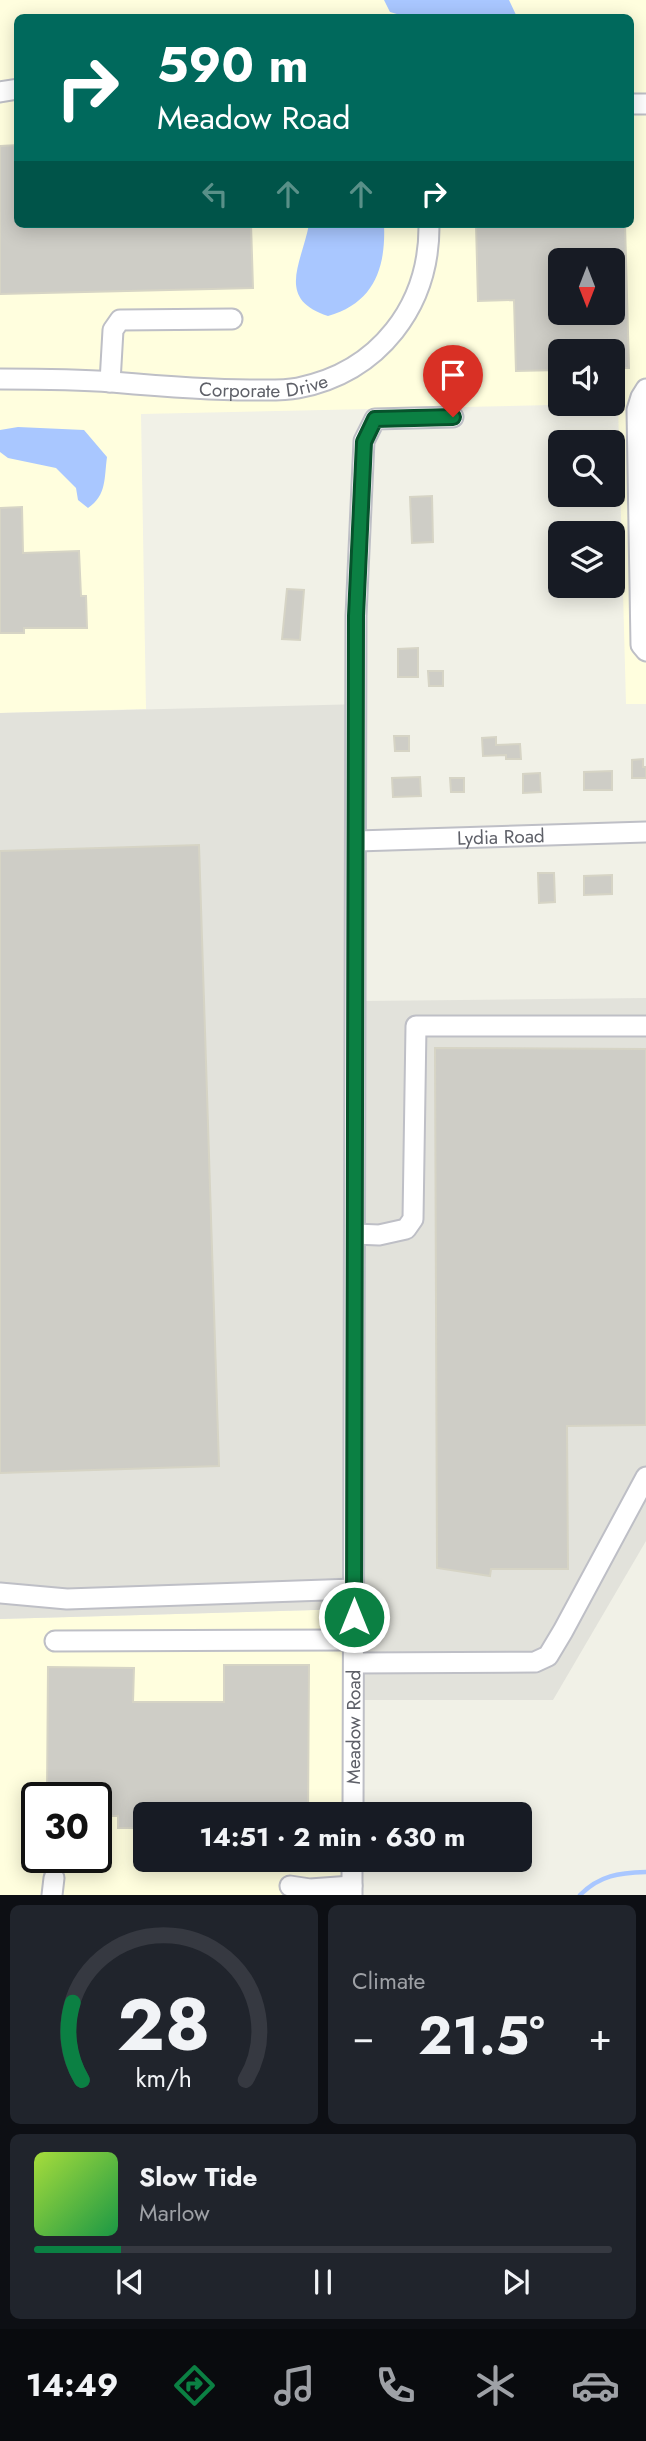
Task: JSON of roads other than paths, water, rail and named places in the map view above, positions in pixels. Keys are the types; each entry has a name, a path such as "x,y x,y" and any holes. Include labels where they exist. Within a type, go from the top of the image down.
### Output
{"street":[{"name":"Corporate Drive","path":"0,379 278,390 298,388 336,376 371,355 404,320 416,298 425,265 429,228"},
{"path":"110,382 113,330 120,320 232,319"},
{"path":"646,389 640,397 637,410 641,645 646,651"},
{"name":"Meadow Road","path":"352,1802 356,616 364,442 375,419 453,417"},
{"name":"Lydia Road","path":"356,841 646,832"},
{"path":"355,1234 379,1234 406,1229 413,1219 416,1026 646,1026"},
{"path":"354,1663 535,1662 548,1656 586,1591 646,1477"},
{"path":"0,1593 67,1599 354,1589"},
{"path":"55,1641 354,1640"},
{"path":"290,1886 352,1891 352,1872"}],"water":[{"path":"384,0 509,0 516,14 397,14 390,12"},
{"path":"308,228 384,228 383,255 374,282 366,293 344,310 328,316 312,309 302,300 297,290 298,266"},
{"path":"18,427 84,430 107,457 104,486 99,498 88,508 78,500 76,488 56,468 8,458 0,452 0,430"}],"waterway":[{"path":"580,1895 587,1888 610,1876 646,1872"}]}
